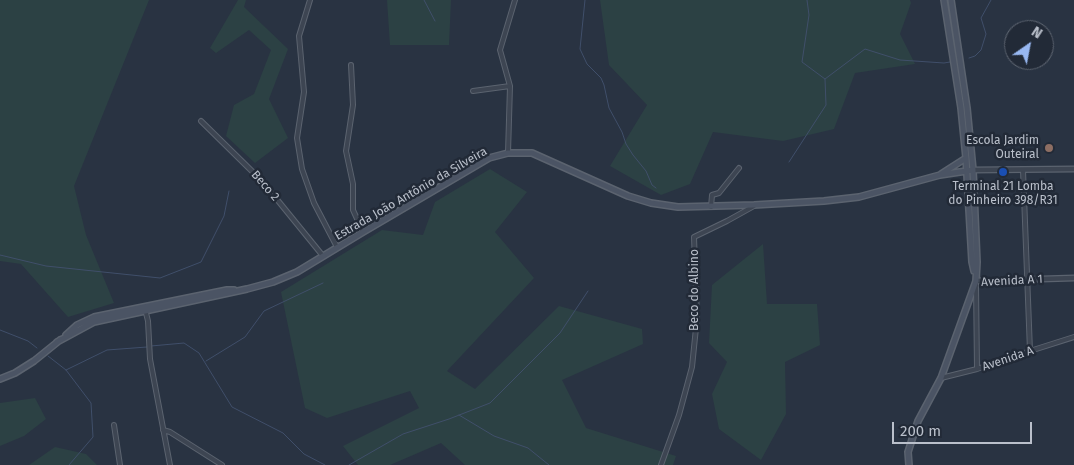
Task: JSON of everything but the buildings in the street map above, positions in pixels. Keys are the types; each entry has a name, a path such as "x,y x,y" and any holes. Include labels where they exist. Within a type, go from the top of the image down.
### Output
{"main road":[{"path":"944,0 961,108 972,262 976,281"},
{"path":"909,465 908,452 918,422 941,378 976,281 977,262 973,170 967,108 951,0"},
{"name":"Estrada João Antônio da Silveira","path":"0,379 15,373 57,342 94,322 248,290 297,272 489,158 508,153 532,153 628,196 651,203 678,207 754,206 859,197 940,175 973,170"},
{"name":"Estrada João Antônio da Silveira","path":"940,175 966,158"},
{"path":"966,158 970,160 973,170"}],"street":[{"path":"310,0 299,36 304,92 297,138 302,169 314,203 337,247"},
{"path":"508,153 510,86 500,50 515,0"},
{"path":"352,65 353,105 346,151 353,184 353,210 363,232"},
{"path":"473,91 510,86"},
{"name":"Beco 2","path":"200,121 262,181 323,256"},
{"path":"711,207 712,196 719,193 739,168"},
{"path":"973,170 1074,169"},
{"path":"1023,170 1030,351"},
{"name":"Beco do Albino","path":"662,465 679,415 692,367 697,318 694,237 754,206"},
{"name":"Avenida A 1","path":"977,369 976,281 1074,278"},
{"path":"145,310 148,321 150,360 170,465"},
{"name":"Avenida A","path":"941,378 977,369 1074,337"},
{"path":"114,425 120,465"},
{"path":"163,430 170,432 222,465"}],"green space":[{"path":"0,0 149,0 74,186 86,235 114,303 68,317 21,264 0,261"},
{"path":"238,0 246,0 244,7 288,49 269,99 288,138 255,163 226,136 234,105 254,94 271,50 249,30 216,53 210,48"},
{"path":"387,0 451,0 449,45 390,45"},
{"path":"600,0 910,0 911,3 900,34 915,64 855,73 834,129 783,141 713,132 690,184 661,195 610,166 647,105 609,65"},
{"path":"490,169 527,192 495,232 534,278 447,371 475,389 559,306 642,329 643,344 562,380 586,428 676,456 673,465 465,465 441,443 390,465 358,465 343,446 419,408 410,391 327,418 305,408 281,292 382,230 423,235 435,202"},
{"path":"763,244 767,304 817,304 820,345 785,362 786,414 761,460 719,429 712,394 727,362 709,343 712,285"},
{"path":"35,398 46,419 24,436 0,446 0,403"},
{"path":"55,447 86,454 97,465 29,465"}],"waterway":[{"path":"424,0 435,21"},
{"path":"585,0 580,49 587,64 601,78 609,108 622,132 626,144 646,171 652,185 656,188"},
{"path":"789,162 826,105 825,79 802,62 809,15 807,0"},
{"path":"969,58 975,56 981,50 986,34 981,18 991,0"},
{"path":"825,79 865,49 900,60 950,62"},
{"path":"0,255 46,266 160,278 201,262 224,216 229,191"},
{"path":"206,361 245,337 264,311 323,283"},
{"path":"349,465 403,434 490,403 560,333 588,291"},
{"path":"0,330 28,341 37,348"},
{"path":"151,346 184,343 199,353 232,407 283,433 304,454 325,465"},
{"path":"66,370 107,350 147,347"},
{"path":"48,356 66,370 91,403 93,437 69,465"},
{"path":"459,415 494,436 528,448 549,465"}],"place":[{"name":"Escola Jardim Outeiral","path":"1049,148"},
{"name":"Terminal 21 Lomba do Pinheiro 398/R31","path":"1003,172"}]}
